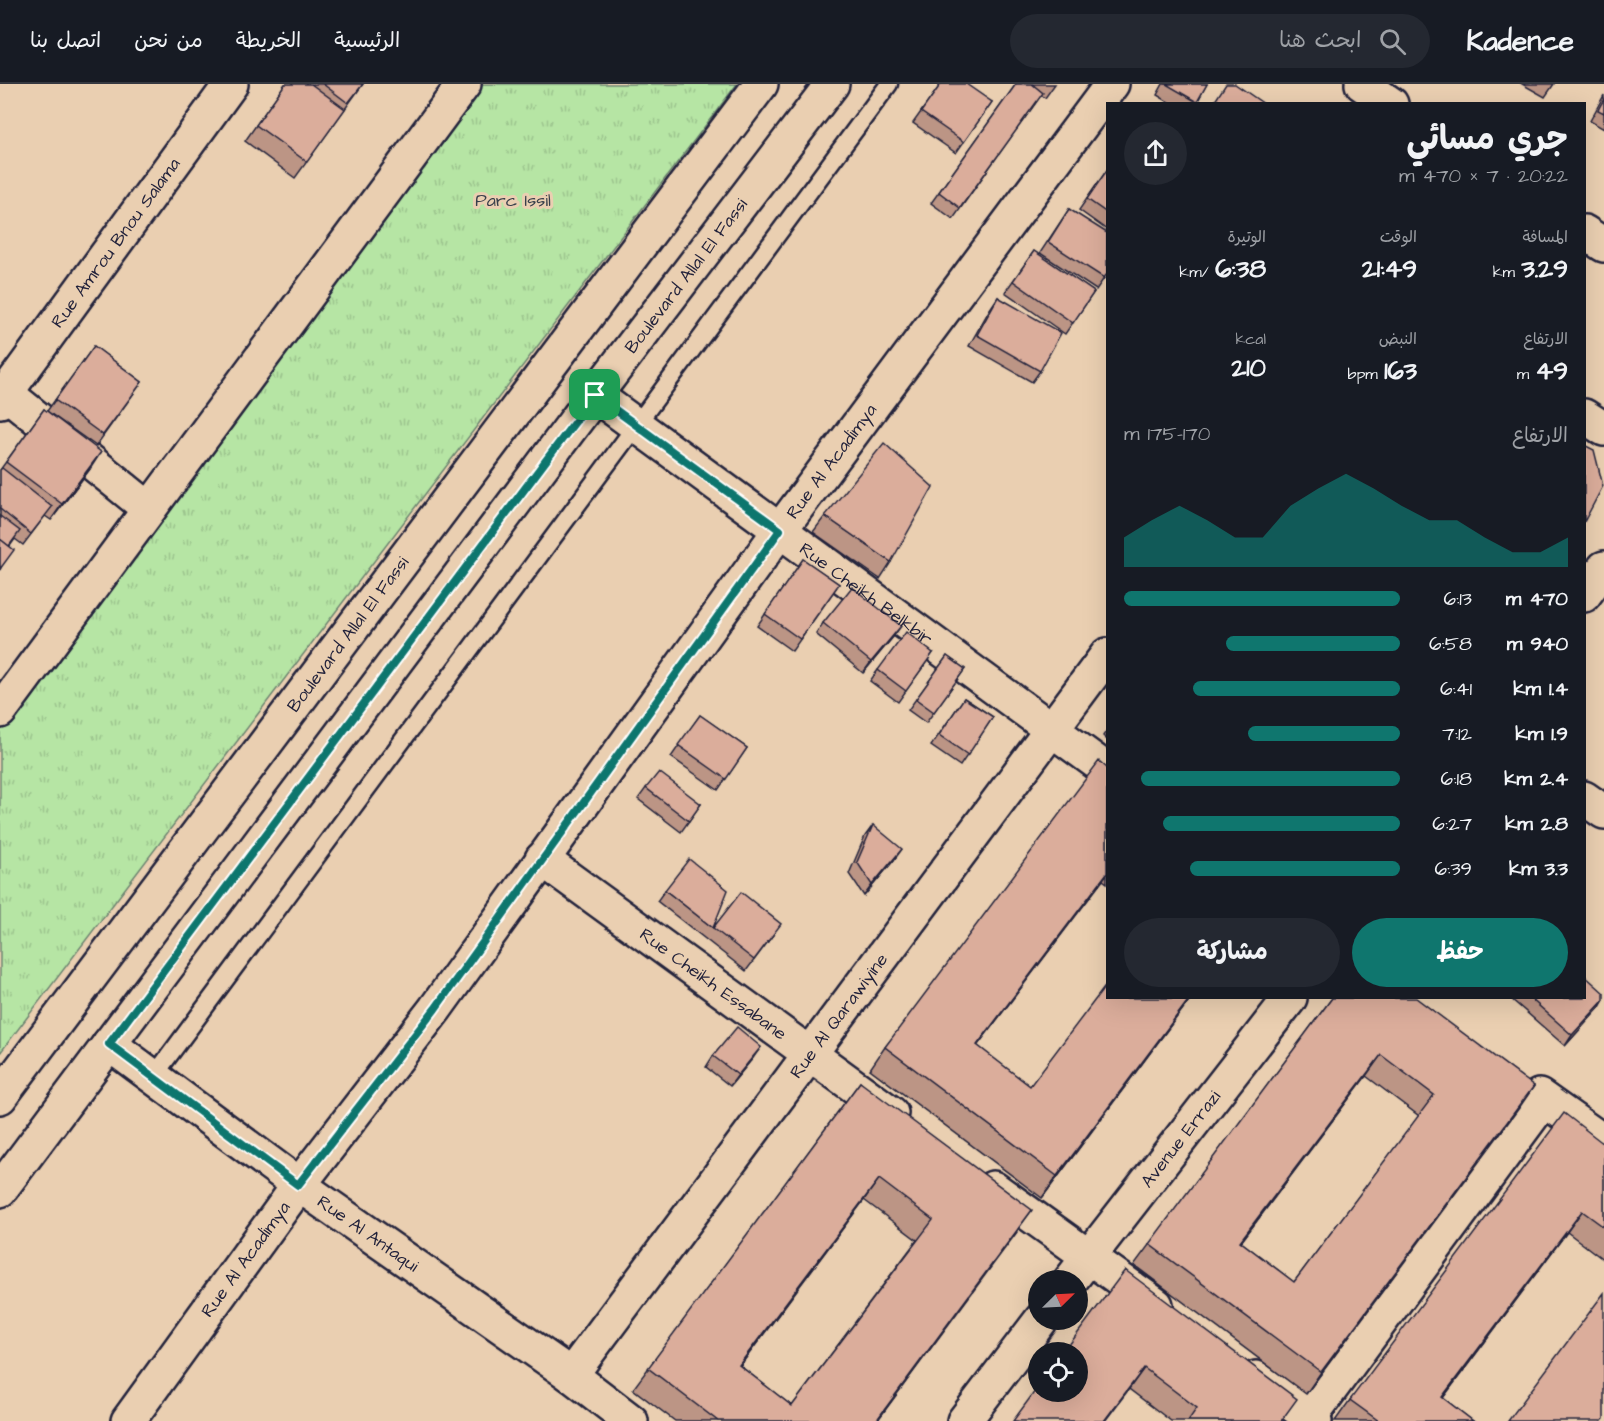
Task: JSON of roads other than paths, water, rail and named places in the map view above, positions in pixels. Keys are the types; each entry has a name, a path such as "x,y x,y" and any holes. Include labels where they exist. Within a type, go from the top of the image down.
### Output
{"street":[{"name":"Rue Amrou Bnou Salama","path":"3,397 231,84"},
{"path":"0,711 464,84"},
{"name":"Boulevard Allal El Fassi","path":"0,1097 760,84"},
{"name":"Boulevard Allal El Fassi","path":"0,1190 595,395 832,84"},
{"path":"1362,84 1388,102"},
{"name":"Rue Al Acadimya","path":"128,1421 298,1185 435,1009 780,530 1112,94"},
{"path":"1586,233 1604,245"},
{"name":"Rue Cheikh Belkbir","path":"595,395 1106,769"},
{"path":"3,397 149,508"},
{"path":"1586,417 1604,429"},
{"path":"1586,592 1604,568"},
{"name":"Rue Al Qarawiyine","path":"571,1375 1106,656"},
{"path":"1586,799 1604,812"},
{"name":"Rue Cheikh Essabane","path":"542,859 916,1132"},
{"name":"Avenue Errazi","path":"1080,1269 1289,999"},
{"name":"Rue Al Antaqui","path":"109,1044 298,1185 571,1375 631,1421"},
{"path":"1517,1080 1604,1142"},
{"path":"1233,1361 1311,1420 1544,1100"},
{"path":"974,1173 1080,1269 1175,1320"},
{"path":"964,1421 1033,1330"}],"lane":[{"path":"154,1076 889,84"}],"park label":[{"name":"Parc Issil","path":"513,200"}]}
